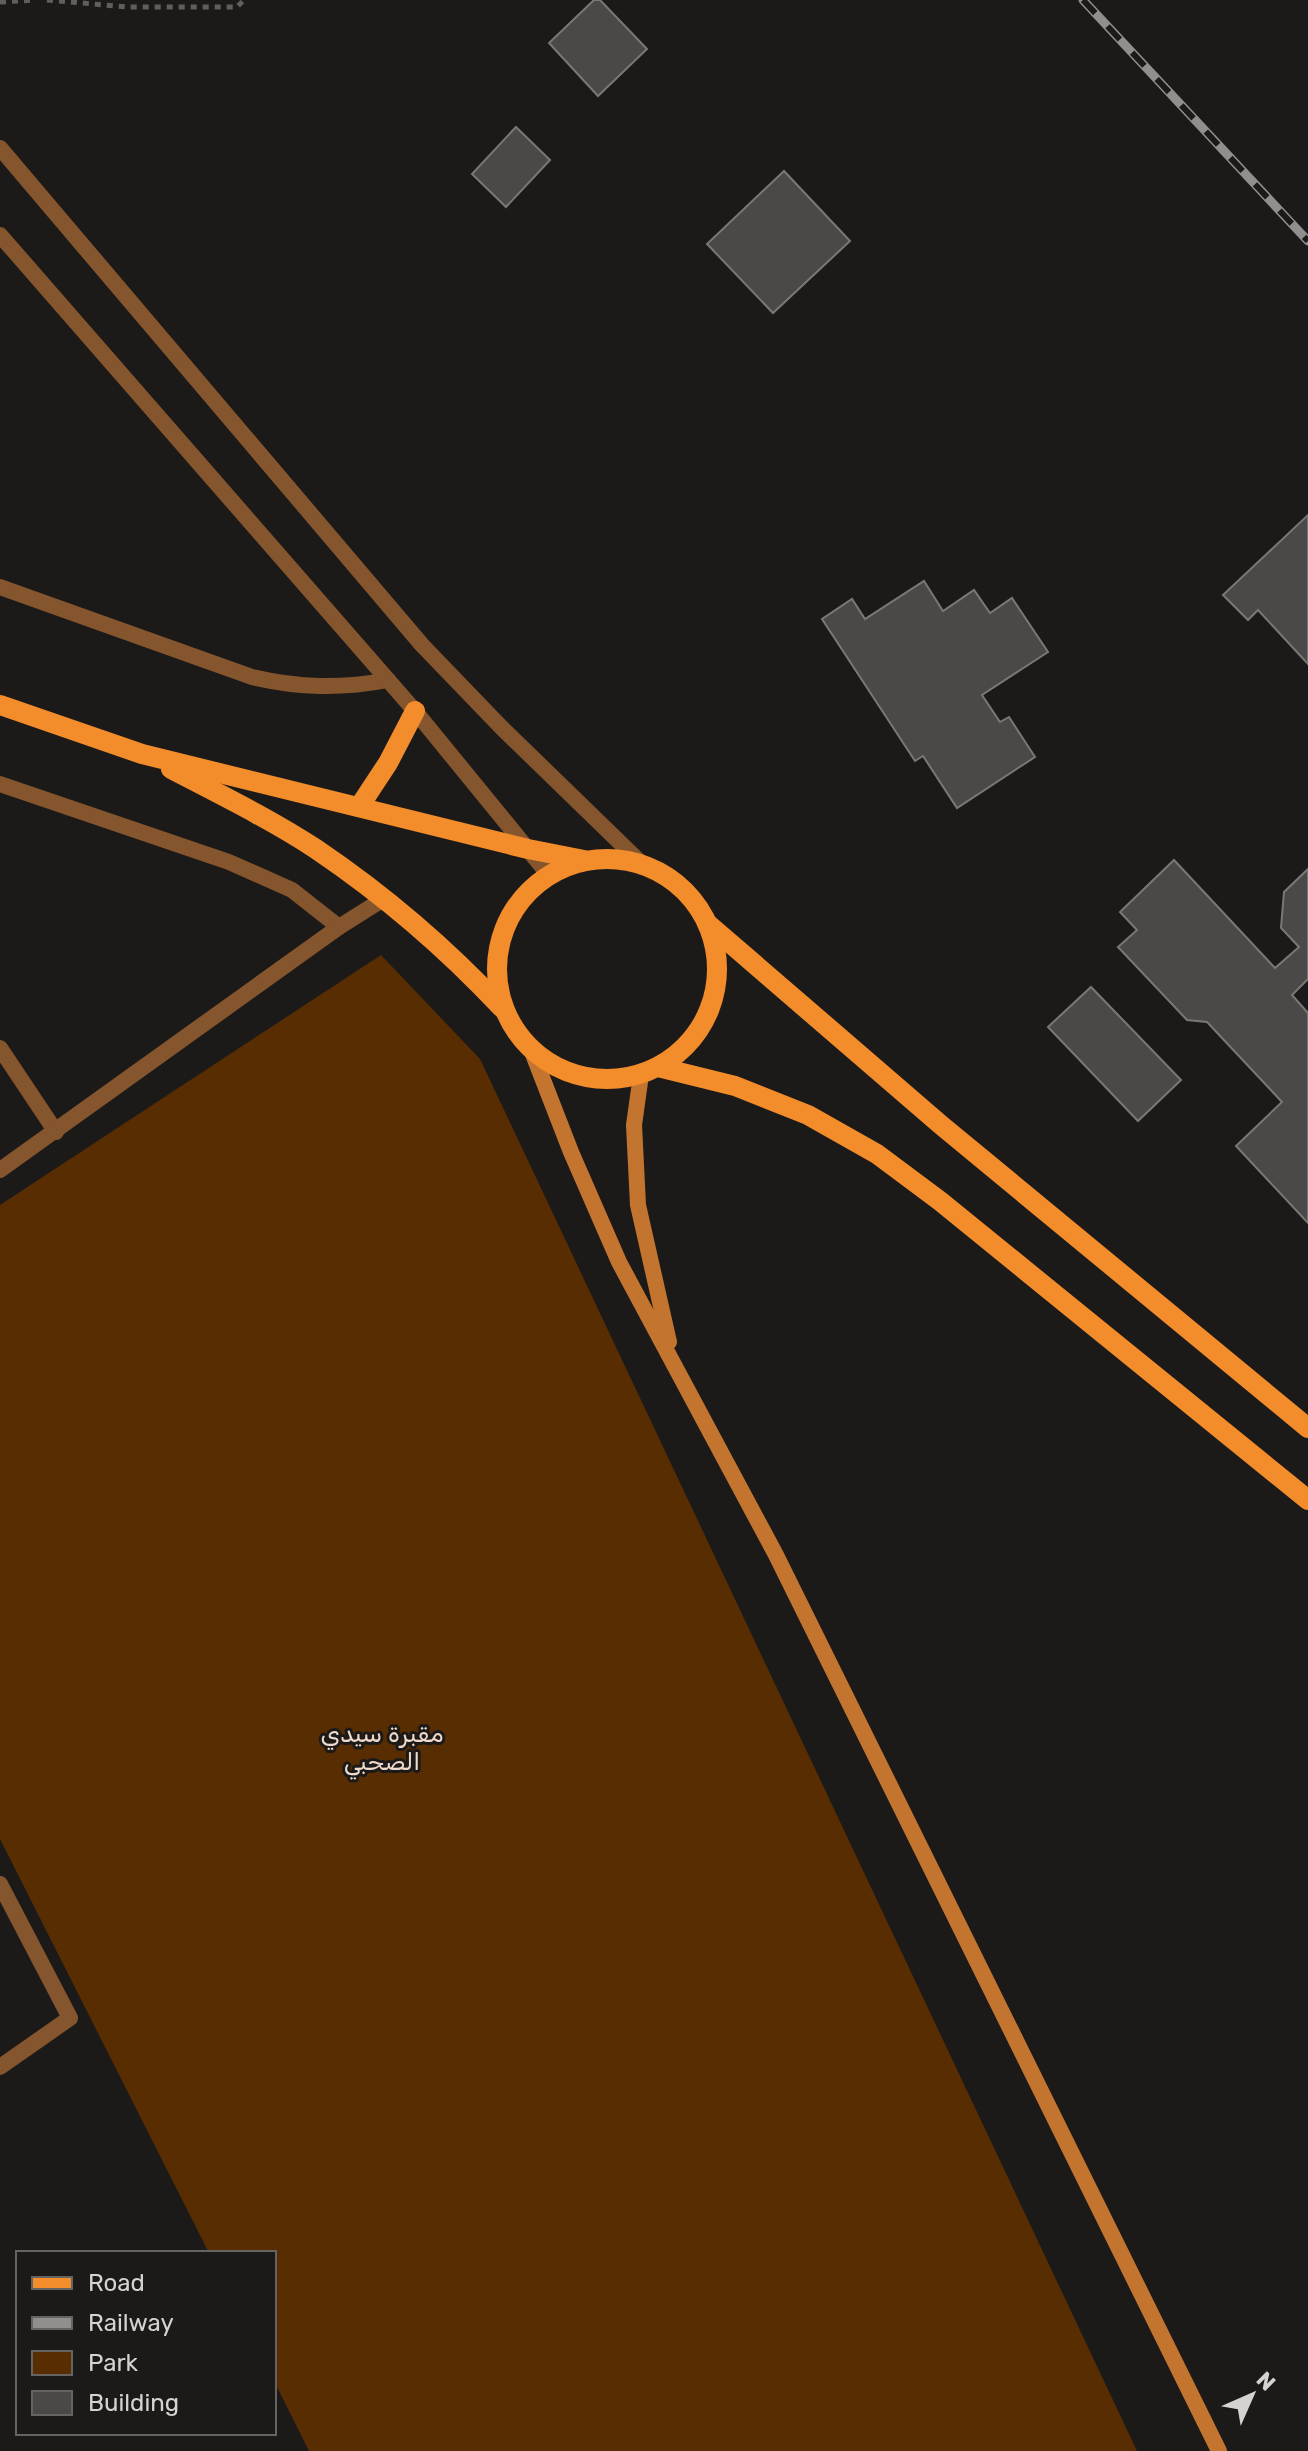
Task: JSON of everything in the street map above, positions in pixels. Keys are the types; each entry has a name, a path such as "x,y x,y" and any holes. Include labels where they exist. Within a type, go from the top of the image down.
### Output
{"main road":[{"path":"0,705 142,754 528,849 584,860 611,858 642,864 670,878 692,898 708,924 717,956 716,989 705,1021 685,1048 649,1071 612,1079 583,1077 555,1067 531,1049 504,1011 470,973 385,898 314,848 142,754"},
{"path":"359,807 388,763 415,711"},
{"path":"504,1011 496,975 499,939 515,906 540,879 584,860"},
{"path":"708,924 941,1125 1308,1428"},
{"path":"531,1049 619,1262 776,1555 1219,2451"},
{"path":"649,1071 634,1125 638,1205 673,1363"},
{"path":"649,1071 750,1092 808,1115 877,1154 940,1201 1308,1500"}],"street":[{"path":"0,148 422,645 642,864"},
{"path":"0,235 415,711 548,874"},
{"path":"0,587 266,680 334,688 388,680"},
{"path":"0,784 229,862 292,890 339,927"},
{"path":"0,1170 339,927 385,898"},
{"path":"0,1048 56,1132"},
{"path":"0,1884 70,2018 0,2067"}],"path":[{"path":"0,2 36,0"},
{"path":"47,0 128,7 237,7 244,0"}],"green space":[{"name":"مقبرة سيدي الصحبي","path":"381,955 480,1059 1137,2451 309,2451 276,2385 276,2251 208,2251 0,1839 0,1205"}],"building":[{"path":"594,0 600,0 647,49 598,96 549,43"},
{"path":"516,127 550,160 506,207 472,174"},
{"path":"784,171 850,241 773,313 707,244"},
{"path":"1308,515 1308,664 1258,610 1248,620 1223,595"},
{"path":"924,581 943,611 974,590 990,613 1012,598 1048,652 982,695 1000,722 1009,717 1035,757 957,808 923,756 915,761 822,619 852,599 865,619"},
{"path":"1174,860 1275,968 1299,947 1281,928 1284,892 1308,869 1308,979 1292,995 1308,1013 1308,1223 1236,1146 1282,1102 1207,1022 1187,1020 1118,947 1137,930 1120,912"},
{"path":"1091,987 1181,1080 1138,1121 1048,1027"}],"railway":[{"path":"1083,0 1308,241"}]}
